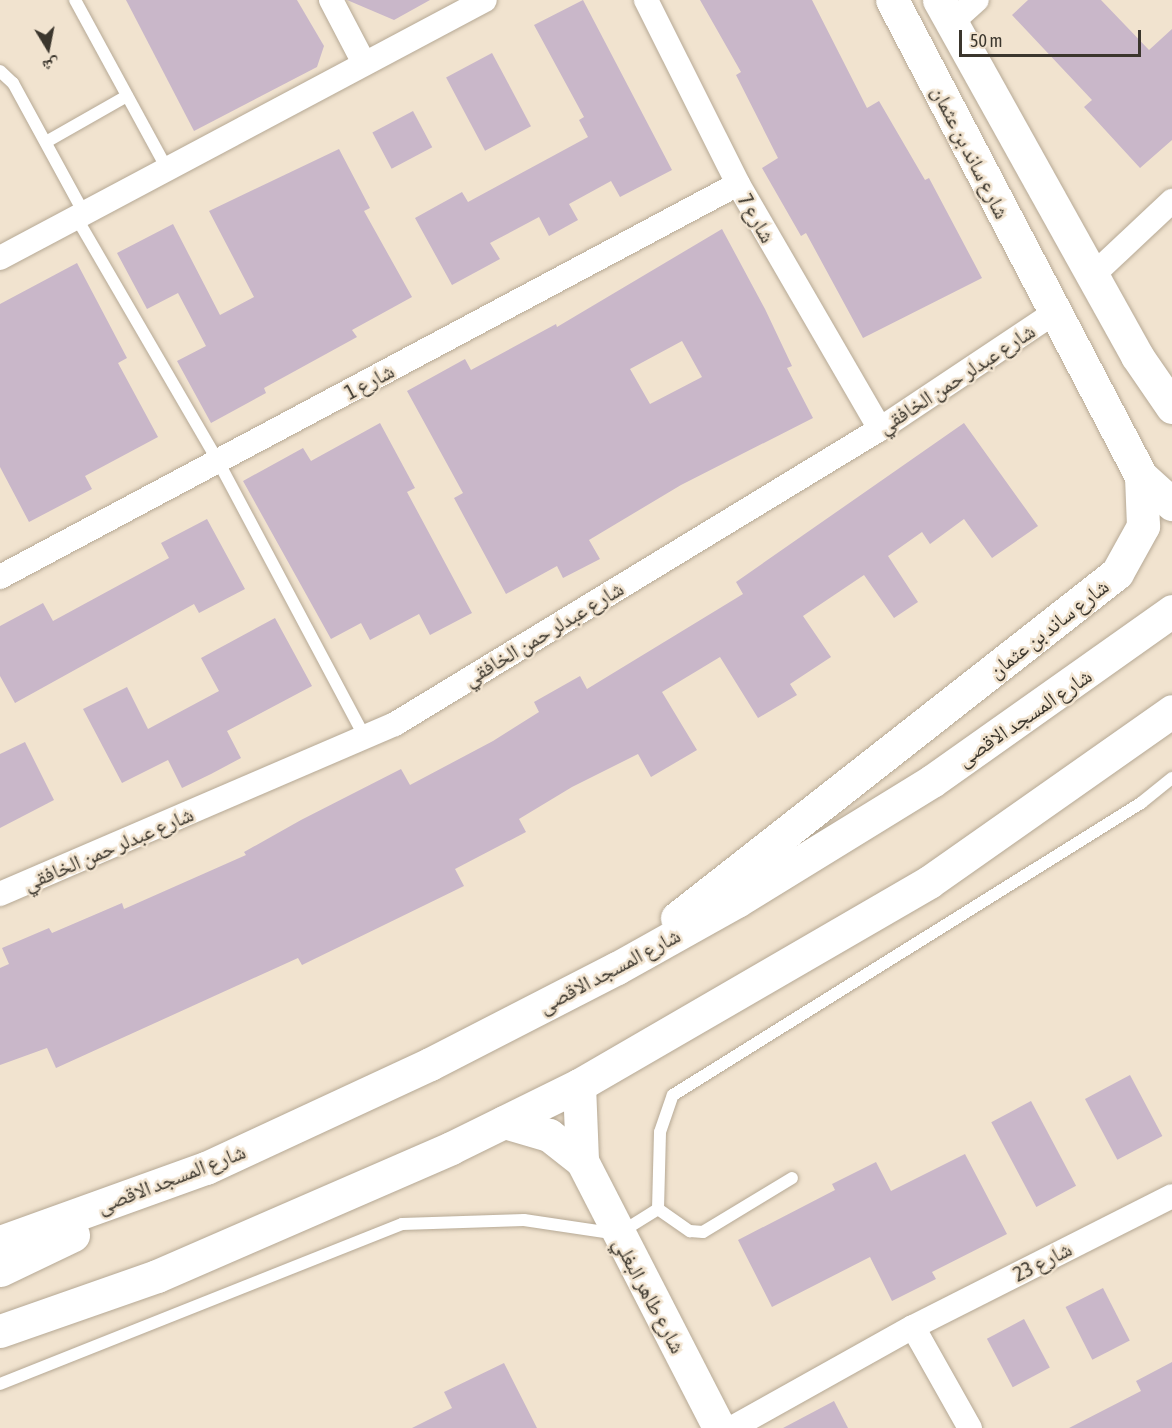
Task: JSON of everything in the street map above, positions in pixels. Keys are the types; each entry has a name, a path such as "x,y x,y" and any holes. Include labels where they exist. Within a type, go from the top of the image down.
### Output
{"main road":[{"name":"شارع ساند بن عثمان","path":"617,968 754,854 1117,573 1143,526 1141,476 892,0"},
{"name":"شارع ساند بن عثمان","path":"945,12 1137,356 1172,407"},
{"path":"1141,476 1172,504"},
{"name":"شارع المسجد الاقصى","path":"0,1242 206,1168 430,1064 617,968 737,901 932,781 1172,611"},
{"path":"0,1331 157,1276 504,1122 579,1085 929,882 1172,711"},
{"name":"شارع طاهر البغلي","path":"579,1085 582,1161 719,1428"},
{"name":"شارع طاهر البغلي","path":"504,1122 549,1135 582,1161"},
{"path":"0,1270 206,1168"},
{"path":"0,1316 91,1300"}],"street":[{"path":"331,0 364,63"},
{"path":"0,258 485,0"},
{"name":"شارع 7","path":"646,0 738,184 880,429"},
{"path":"945,12 977,0"},
{"name":"شارع 1","path":"0,577 738,184"},
{"path":"1092,276 1172,201"},
{"name":"شارع عبدلر حمن الخافقي","path":"0,894 395,724 880,429 1054,313"},
{"name":"شارع 23","path":"732,1428 913,1327 1172,1196"},
{"path":"913,1327 970,1428"}],"lane":[{"path":"75,0 166,169"},
{"path":"0,71 13,83 46,142 80,215 218,461 364,737"},
{"path":"46,142 127,96"},
{"path":"658,1209 660,1132 673,1095 1141,803 1172,778"},
{"path":"658,1209 690,1231 704,1232 792,1178"},
{"path":"0,1384 402,1224 524,1220 618,1234 658,1209"}],"building":[{"path":"126,0 297,0 324,46 317,67 194,131"},
{"path":"347,0 430,0 394,20"},
{"path":"583,0 672,170 620,197 611,181 569,204 578,220 549,236 539,217 490,243 500,259 452,285 415,218 462,192 468,202 588,137 579,120 584,117 534,25"},
{"path":"700,0 812,0 867,108 879,101 925,180 929,178 982,278 863,338 806,233 801,236 762,168 778,158 736,75 741,72"},
{"path":"1028,0 1101,0 1149,50 1172,29 1172,140 1140,168 1084,107 1092,100 1012,15"},
{"path":"492,53 531,126 485,151 446,77"},
{"path":"413,111 432,147 392,169 372,133"},
{"path":"339,149 370,208 364,211 412,297 352,330 357,337 264,388 266,393 211,423 177,361 206,346 178,293 147,309 117,253 173,224 220,315 254,297 209,211"},
{"path":"722,229 765,309 792,366 787,368 813,418 681,485 589,540 600,559 563,578 557,566 506,594 454,498 463,493 407,391 465,359 471,370 556,324 557,327","holes":["682,341 702,377 650,404 630,369"]},
{"path":"77,263 127,358 118,363 158,437 85,476 92,489 29,522 0,467 0,304"},
{"path":"380,423 415,488 407,492 472,613 430,635 419,614 370,640 361,623 331,639 243,481 303,448 311,461"},
{"path":"964,423 1038,526 992,558 964,519 930,544 922,532 888,556 918,602 894,618 864,575 803,616 831,657 790,684 797,695 758,718 720,657 662,692 697,750 651,777 638,754 572,787 519,819 526,832 455,869 464,886 302,965 298,958 56,1068 47,1048 0,1065 0,968 9,964 2,948 49,928 52,933 122,903 124,909 246,855 244,852 301,820 401,769 410,785 493,741 539,712 534,702 580,676 587,689 743,594 736,582"},
{"path":"207,519 245,589 199,613 194,604 15,703 0,676 0,626 43,603 53,621 169,558 161,543"},
{"path":"275,618 312,686 227,731 241,758 211,774 182,788 168,760 122,783 83,709 127,687 148,729 219,691 201,658"},
{"path":"25,742 54,800 0,828 0,754"},
{"path":"1130,1075 1162,1136 1117,1160 1085,1099"},
{"path":"1031,1101 1076,1186 1036,1207 991,1122"},
{"path":"965,1154 1007,1234 932,1272 936,1279 892,1301 870,1257 772,1307 738,1240 835,1190 832,1184 876,1162 891,1191"},
{"path":"1103,1288 1130,1341 1092,1360 1066,1307"},
{"path":"1024,1319 1050,1368 1013,1387 987,1339"},
{"path":"1172,1362 1172,1428 1069,1428 1141,1391 1136,1381"},
{"path":"504,1363 537,1428 412,1428 452,1408 444,1392"},
{"path":"834,1401 848,1428 783,1428"}]}
